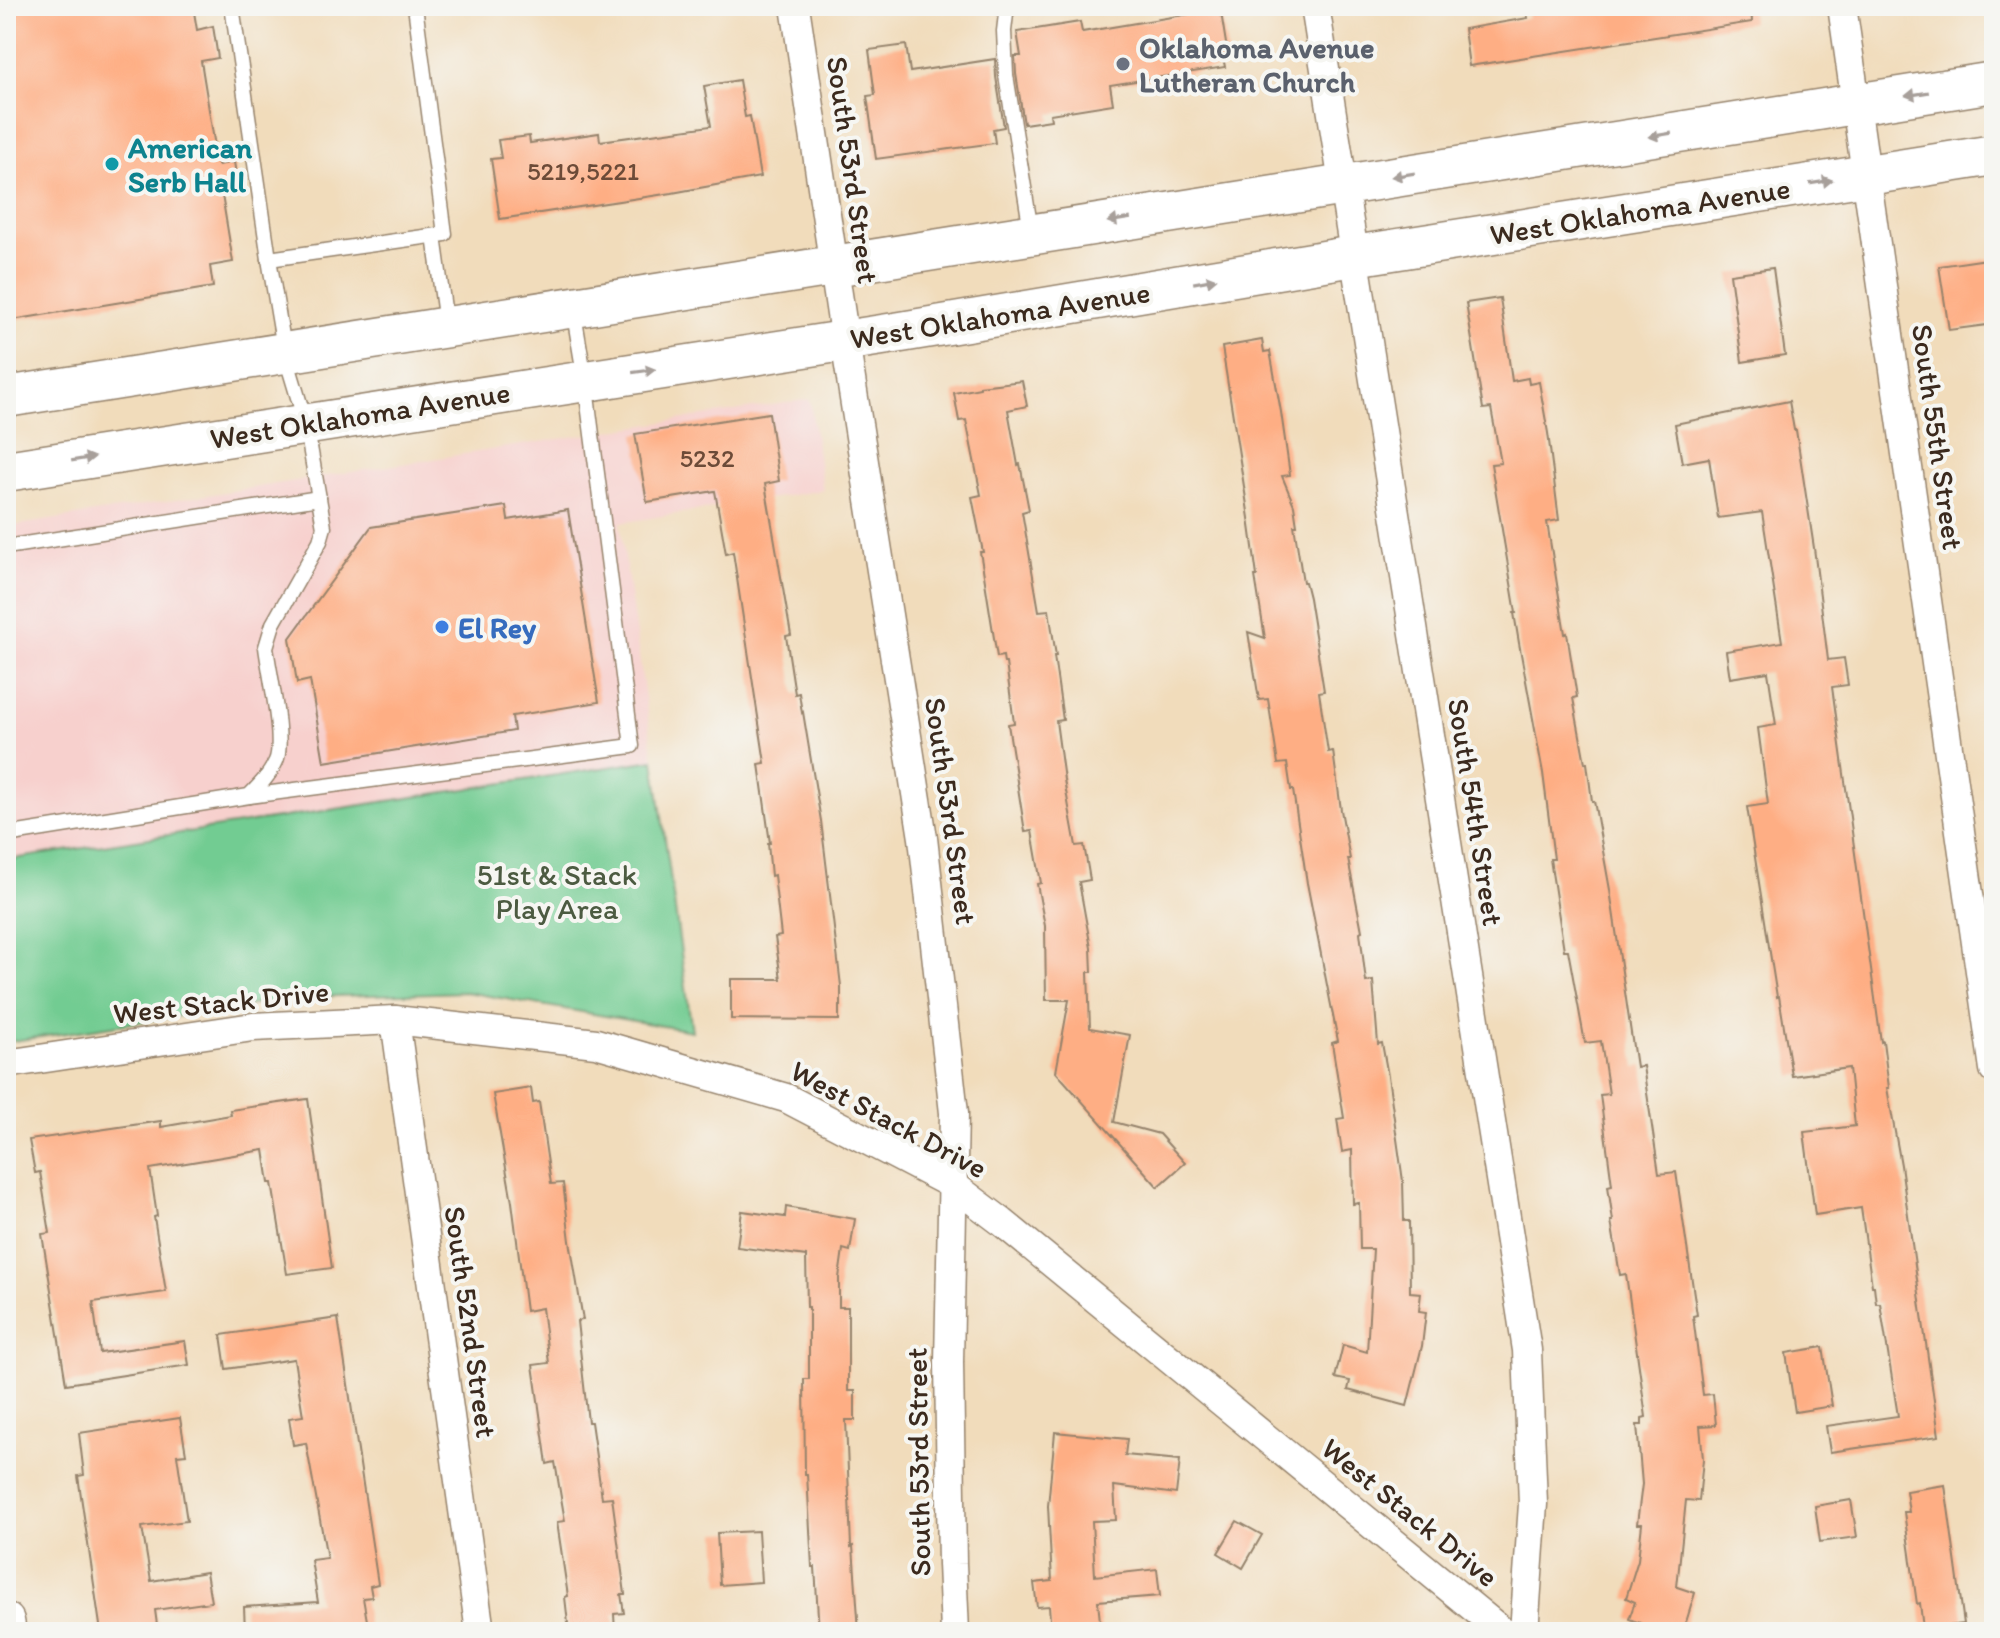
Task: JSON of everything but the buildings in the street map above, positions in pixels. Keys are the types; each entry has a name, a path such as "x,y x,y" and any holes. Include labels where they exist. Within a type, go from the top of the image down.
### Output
{"main road":[{"path":"6,397 1994,82"},
{"name":"West Oklahoma Avenue","path":"6,471 845,341 1354,256 1994,155"}],"street":[{"name":"South 53rd Street","path":"795,6 923,838 954,1113 949,1362 955,1632"},
{"name":"South 54th Street","path":"1315,6 1527,1350 1533,1504 1524,1632"},
{"name":"South 55th Street","path":"1842,6 1994,1069"},
{"name":"West Stack Drive","path":"6,1064 253,1027 395,1020 596,1043 786,1098 953,1185 1503,1632"},
{"name":"South 52nd Street","path":"395,1020 480,1632"},
{"path":"6,1621 8,1632"}],"lane":[{"path":"232,6 285,354 306,424 324,527 320,541 273,624 266,647 280,743 277,759 264,781 249,796"},
{"path":"269,259 445,234 415,6"},
{"path":"1007,6 1004,31 1006,75 1031,235"},
{"path":"434,236 447,328"},
{"path":"6,835 249,796 632,746 573,308"},
{"path":"6,547 319,498"}],"shaded area":[{"path":"810,399 823,490 620,523 654,760 6,860 6,527"}],"green space":[{"name":"51st & Stack Play Area","path":"654,760 692,1031 466,992 306,997 6,1042 6,860"}],"place":[{"name":"Oklahoma Avenue Lutheran Church","path":"1123,64"},
{"name":"American Serb Hall","path":"112,164"},
{"name":"El Rey","path":"442,627"}]}
